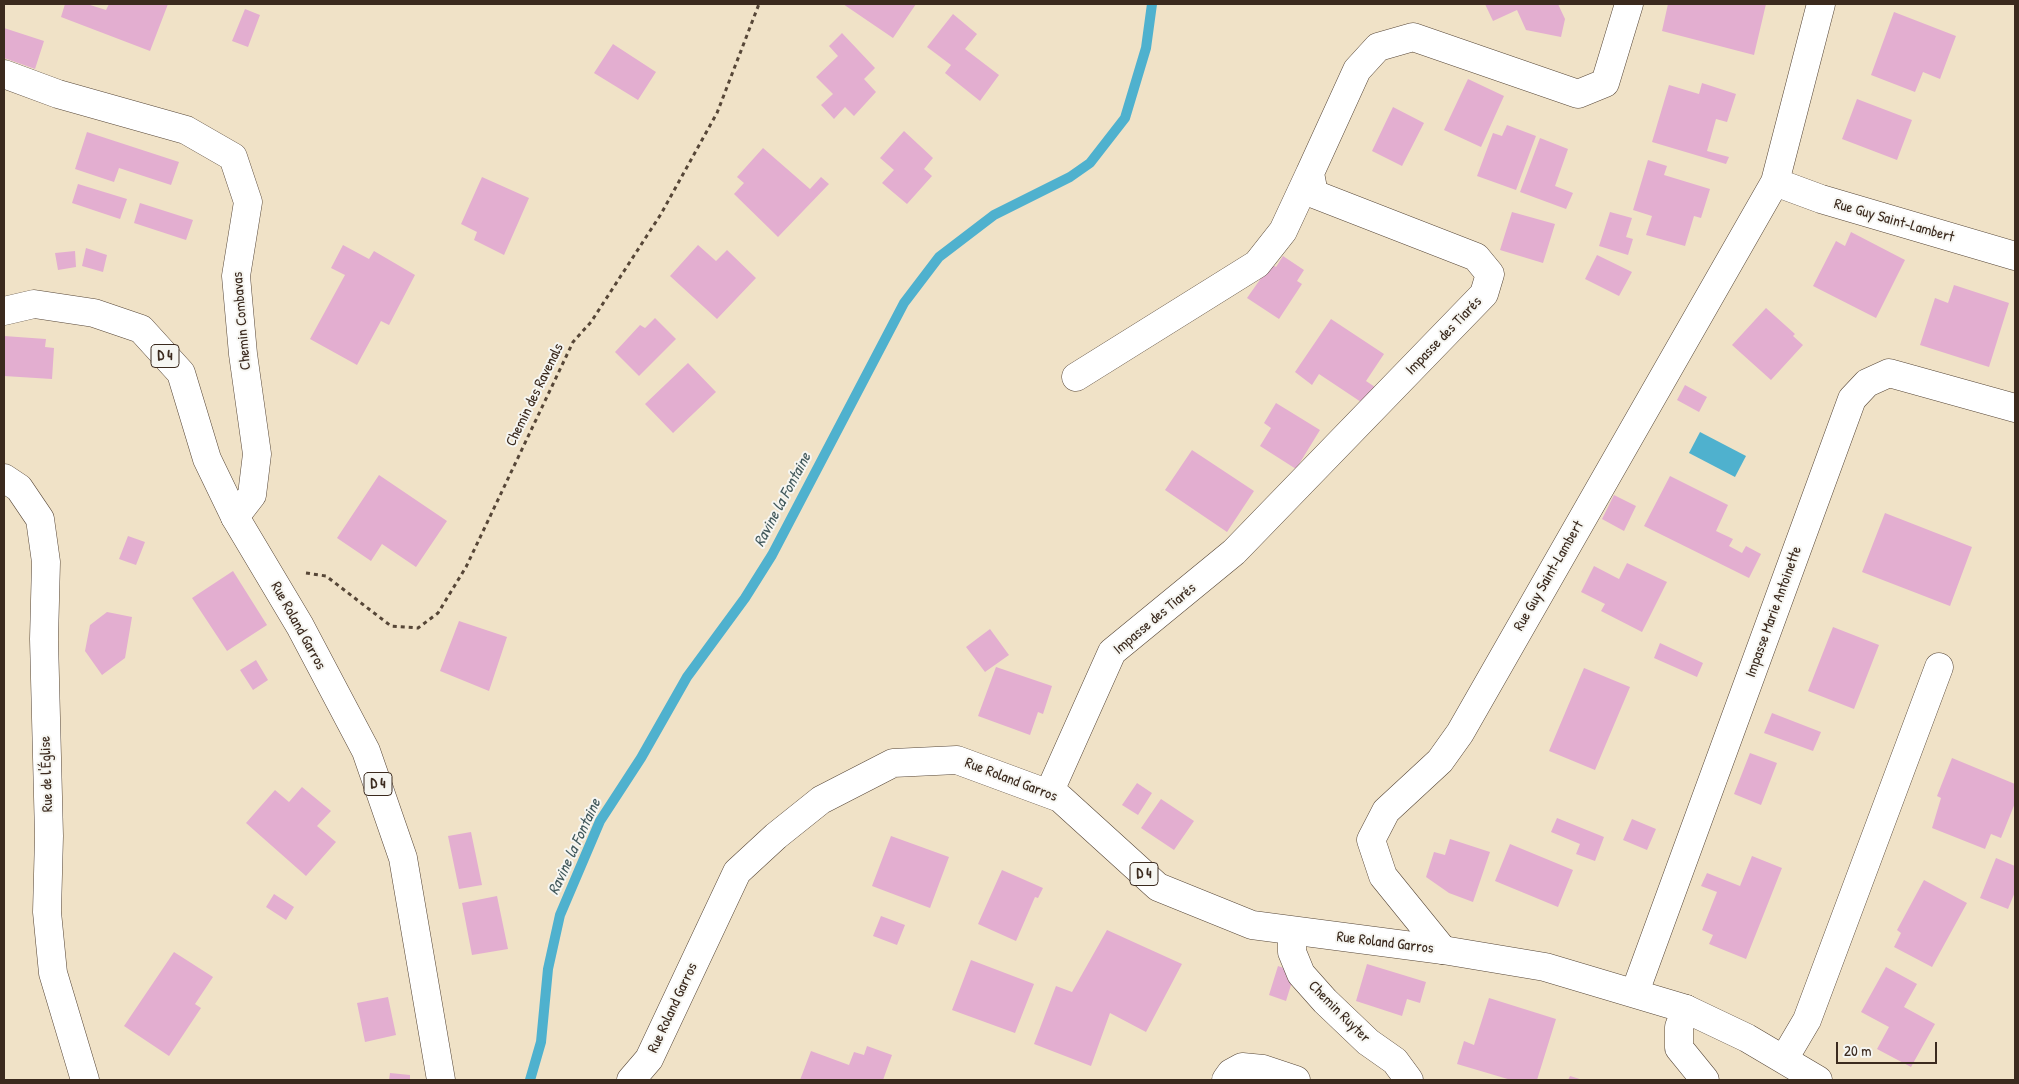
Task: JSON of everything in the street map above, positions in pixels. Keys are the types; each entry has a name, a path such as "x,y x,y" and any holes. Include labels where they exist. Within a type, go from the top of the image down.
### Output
{"street":[{"path":"1076,377 1257,264 1284,231 1356,70 1378,47 1413,37 1578,94 1605,83 1629,4"},
{"name":"Rue Guy Saint-Lambert","path":"1443,950 1383,876 1371,840 1386,811 1440,761 1460,732 1775,182 1821,4"},
{"name":"Chemin Combavas","path":"4,74 58,94 186,130 233,157 248,202 236,276 243,354 257,454 252,495 235,517"},
{"name":"Impasse des Tiarés","path":"1049,794 1112,652 1234,552 1484,294 1490,274 1476,257 1314,194 1310,173"},
{"name":"Rue Guy Saint-Lambert","path":"1775,182 1821,199 2015,256"},
{"name":"Rue Roland Garros","path":"4,312 34,304 94,313 141,329 181,373 207,459 235,517 300,626 366,751 403,858 442,1080"},
{"name":"Impasse Marie Antoinette","path":"1634,992 1852,399 1867,383 1889,373 2015,408"},
{"name":"Rue de l'Église","path":"4,478 19,488 40,519 45,554 44,639 50,836 47,912 53,973 85,1080"},
{"path":"1784,1058 1807,1020 1939,666"},
{"name":"Rue Roland Garros","path":"631,1080 649,1059 737,872 776,836 821,800 893,763 957,760 1060,798 1158,887 1252,926 1443,950 1545,967 1686,1008 1784,1058 1818,1080"},
{"name":"Chemin Ruyter","path":"1292,931 1292,952 1301,974 1325,1001 1368,1042 1395,1061 1409,1080"},
{"path":"1686,1008 1679,1027 1679,1048 1706,1080"},
{"path":"1226,1080 1231,1073 1242,1067 1263,1068 1296,1080"}],"path":[{"name":"Chemin des Ravenals","path":"300,573 326,576 392,626 418,628 438,613 466,567 573,342 591,322 661,214 717,113 759,4"}],"water":[{"path":"1700,432 1746,456 1735,477 1689,453"}],"building":[{"path":"65,4 87,4 106,10 109,4 168,4 150,51 61,17"},
{"path":"843,4 916,4 893,38"},
{"path":"1485,4 1558,4 1565,19 1561,37 1526,30 1517,10 1493,21"},
{"path":"1668,4 1766,4 1754,55 1662,31"},
{"path":"245,9 260,15 248,47 232,41"},
{"path":"1894,12 1956,36 1940,79 1923,72 1915,92 1871,75"},
{"path":"953,14 977,34 965,49 999,75 980,101 945,73 951,65 927,47"},
{"path":"4,28 44,41 35,69 4,58"},
{"path":"842,33 875,68 864,79 876,92 854,116 845,107 834,119 821,105 833,94 816,77 838,56 829,46"},
{"path":"613,44 656,72 638,100 594,73"},
{"path":"1468,79 1504,96 1481,147 1444,130"},
{"path":"1702,83 1736,94 1727,122 1716,119 1707,151 1729,157 1726,164 1652,142 1669,85 1699,94"},
{"path":"1857,99 1912,120 1897,160 1842,139"},
{"path":"1393,107 1424,123 1402,166 1372,151"},
{"path":"1507,125 1536,136 1516,190 1477,176 1493,133 1502,136"},
{"path":"904,131 933,158 924,169 932,176 907,204 882,183 894,170 880,158"},
{"path":"87,132 179,162 171,185 119,168 114,182 75,169"},
{"path":"1540,138 1568,149 1555,186 1573,193 1566,209 1520,192"},
{"path":"763,148 810,189 821,177 829,184 778,237 734,194 744,183 737,177"},
{"path":"1648,160 1667,166 1664,175 1710,189 1701,218 1694,216 1685,246 1646,235 1652,216 1633,210"},
{"path":"482,177 529,198 504,255 474,240 477,232 461,224"},
{"path":"78,184 127,199 120,219 72,203"},
{"path":"140,203 193,220 186,240 134,223"},
{"path":"1512,212 1555,224 1543,263 1500,250"},
{"path":"1610,212 1632,218 1626,237 1633,239 1628,255 1599,246"},
{"path":"1851,232 1905,260 1876,318 1813,286 1836,241 1845,246"},
{"path":"343,245 369,259 374,251 415,275 389,325 381,321 357,365 310,339 345,275 331,268"},
{"path":"698,245 716,261 727,250 756,278 717,319 670,276"},
{"path":"86,248 107,255 103,272 82,266"},
{"path":"75,251 76,267 58,270 55,253"},
{"path":"1597,255 1632,272 1619,296 1585,279"},
{"path":"1283,256 1304,270 1297,281 1302,284 1279,319 1247,298 1271,264 1276,267"},
{"path":"1954,285 2009,303 1989,367 1920,345 1935,298 1948,303"},
{"path":"1766,308 1795,334 1793,336 1803,345 1771,380 1732,345"},
{"path":"655,318 676,339 639,376 615,352 640,325 645,328"},
{"path":"1331,319 1384,354 1366,381 1378,389 1367,406 1319,374 1312,385 1295,372"},
{"path":"4,336 46,339 45,347 54,348 52,379 4,376"},
{"path":"688,363 716,392 673,433 645,404"},
{"path":"1685,385 1707,397 1699,412 1677,400"},
{"path":"1276,403 1320,430 1296,469 1260,446 1271,428 1264,423"},
{"path":"1192,450 1254,491 1227,532 1165,490"},
{"path":"379,475 447,521 416,567 382,544 371,561 337,538"},
{"path":"1670,476 1728,505 1716,531 1733,539 1729,546 1742,553 1746,546 1761,554 1749,578 1644,526"},
{"path":"1614,495 1636,506 1624,531 1602,519"},
{"path":"1885,513 1972,547 1950,606 1862,572"},
{"path":"128,536 145,542 136,565 119,559"},
{"path":"1627,563 1667,582 1642,632 1601,611 1605,604 1581,592 1594,566 1619,579"},
{"path":"233,571 267,625 227,651 192,598"},
{"path":"107,612 132,617 125,658 102,675 85,651 90,625"},
{"path":"459,621 507,637 489,691 440,671"},
{"path":"1833,627 1879,645 1854,709 1808,691"},
{"path":"990,629 1009,655 985,672 966,647"},
{"path":"1660,643 1703,663 1697,677 1654,658"},
{"path":"256,660 268,680 253,690 240,670"},
{"path":"996,667 1052,686 1043,714 1038,712 1030,735 978,716"},
{"path":"1584,668 1630,687 1595,770 1549,751"},
{"path":"1772,713 1821,732 1813,751 1764,733"},
{"path":"1750,753 1777,763 1761,805 1734,794"},
{"path":"1952,758 2015,784 2015,803 2001,838 1991,834 1985,849 1932,828 1941,798 1937,796"},
{"path":"1137,783 1152,793 1138,815 1122,805"},
{"path":"302,787 331,811 317,826 336,842 306,876 246,823 275,790 289,802"},
{"path":"1161,799 1194,821 1174,850 1141,828"},
{"path":"1557,818 1604,837 1595,861 1576,854 1580,844 1551,832"},
{"path":"1632,819 1656,829 1647,850 1623,840"},
{"path":"471,832 482,885 459,889 448,836"},
{"path":"891,836 949,857 930,908 872,886"},
{"path":"1450,839 1490,852 1473,902 1449,893 1426,877 1434,852 1445,855"},
{"path":"1510,844 1573,870 1558,907 1495,881"},
{"path":"1752,856 1782,868 1746,959 1709,944 1713,935 1702,930 1717,892 1701,886 1707,873 1740,886"},
{"path":"1996,858 2015,866 2015,892 2008,909 1980,898"},
{"path":"1002,870 1043,888 1038,898 1035,897 1016,941 978,924"},
{"path":"1924,880 1967,903 1932,967 1894,947 1901,933 1897,930"},
{"path":"274,894 294,907 286,920 266,907"},
{"path":"497,896 508,949 472,955 462,903"},
{"path":"881,916 905,925 897,945 873,936"},
{"path":"1107,930 1182,964 1146,1032 1110,1013 1091,1066 1034,1044 1056,986 1072,992"},
{"path":"174,952 213,977 195,1004 201,1008 169,1056 124,1026"},
{"path":"971,960 1034,984 1015,1033 952,1010"},
{"path":"1367,964 1426,982 1420,1003 1407,999 1402,1016 1356,1001"},
{"path":"1278,966 1295,972 1286,1001 1269,995"},
{"path":"1886,967 1917,984 1904,1007 1935,1024 1911,1067 1877,1049 1889,1027 1861,1012"},
{"path":"388,997 396,1035 365,1042 357,1003"},
{"path":"1489,998 1556,1019 1537,1080 1511,1080 1457,1064 1464,1041 1474,1045"},
{"path":"867,1046 892,1055 883,1080 800,1080 811,1051 849,1065 854,1052 864,1055"},
{"path":"390,1073 410,1075 410,1080 389,1080"},
{"path":"1570,1076 1583,1080 1568,1080"}],"waterway":[{"name":"Ravine la Fontaine","path":"530,1080 541,1042 548,969 560,915 600,821 641,758 687,677 745,598 772,555 904,303 939,257 994,215 1070,177 1090,163 1125,118 1146,48 1152,4"}]}
